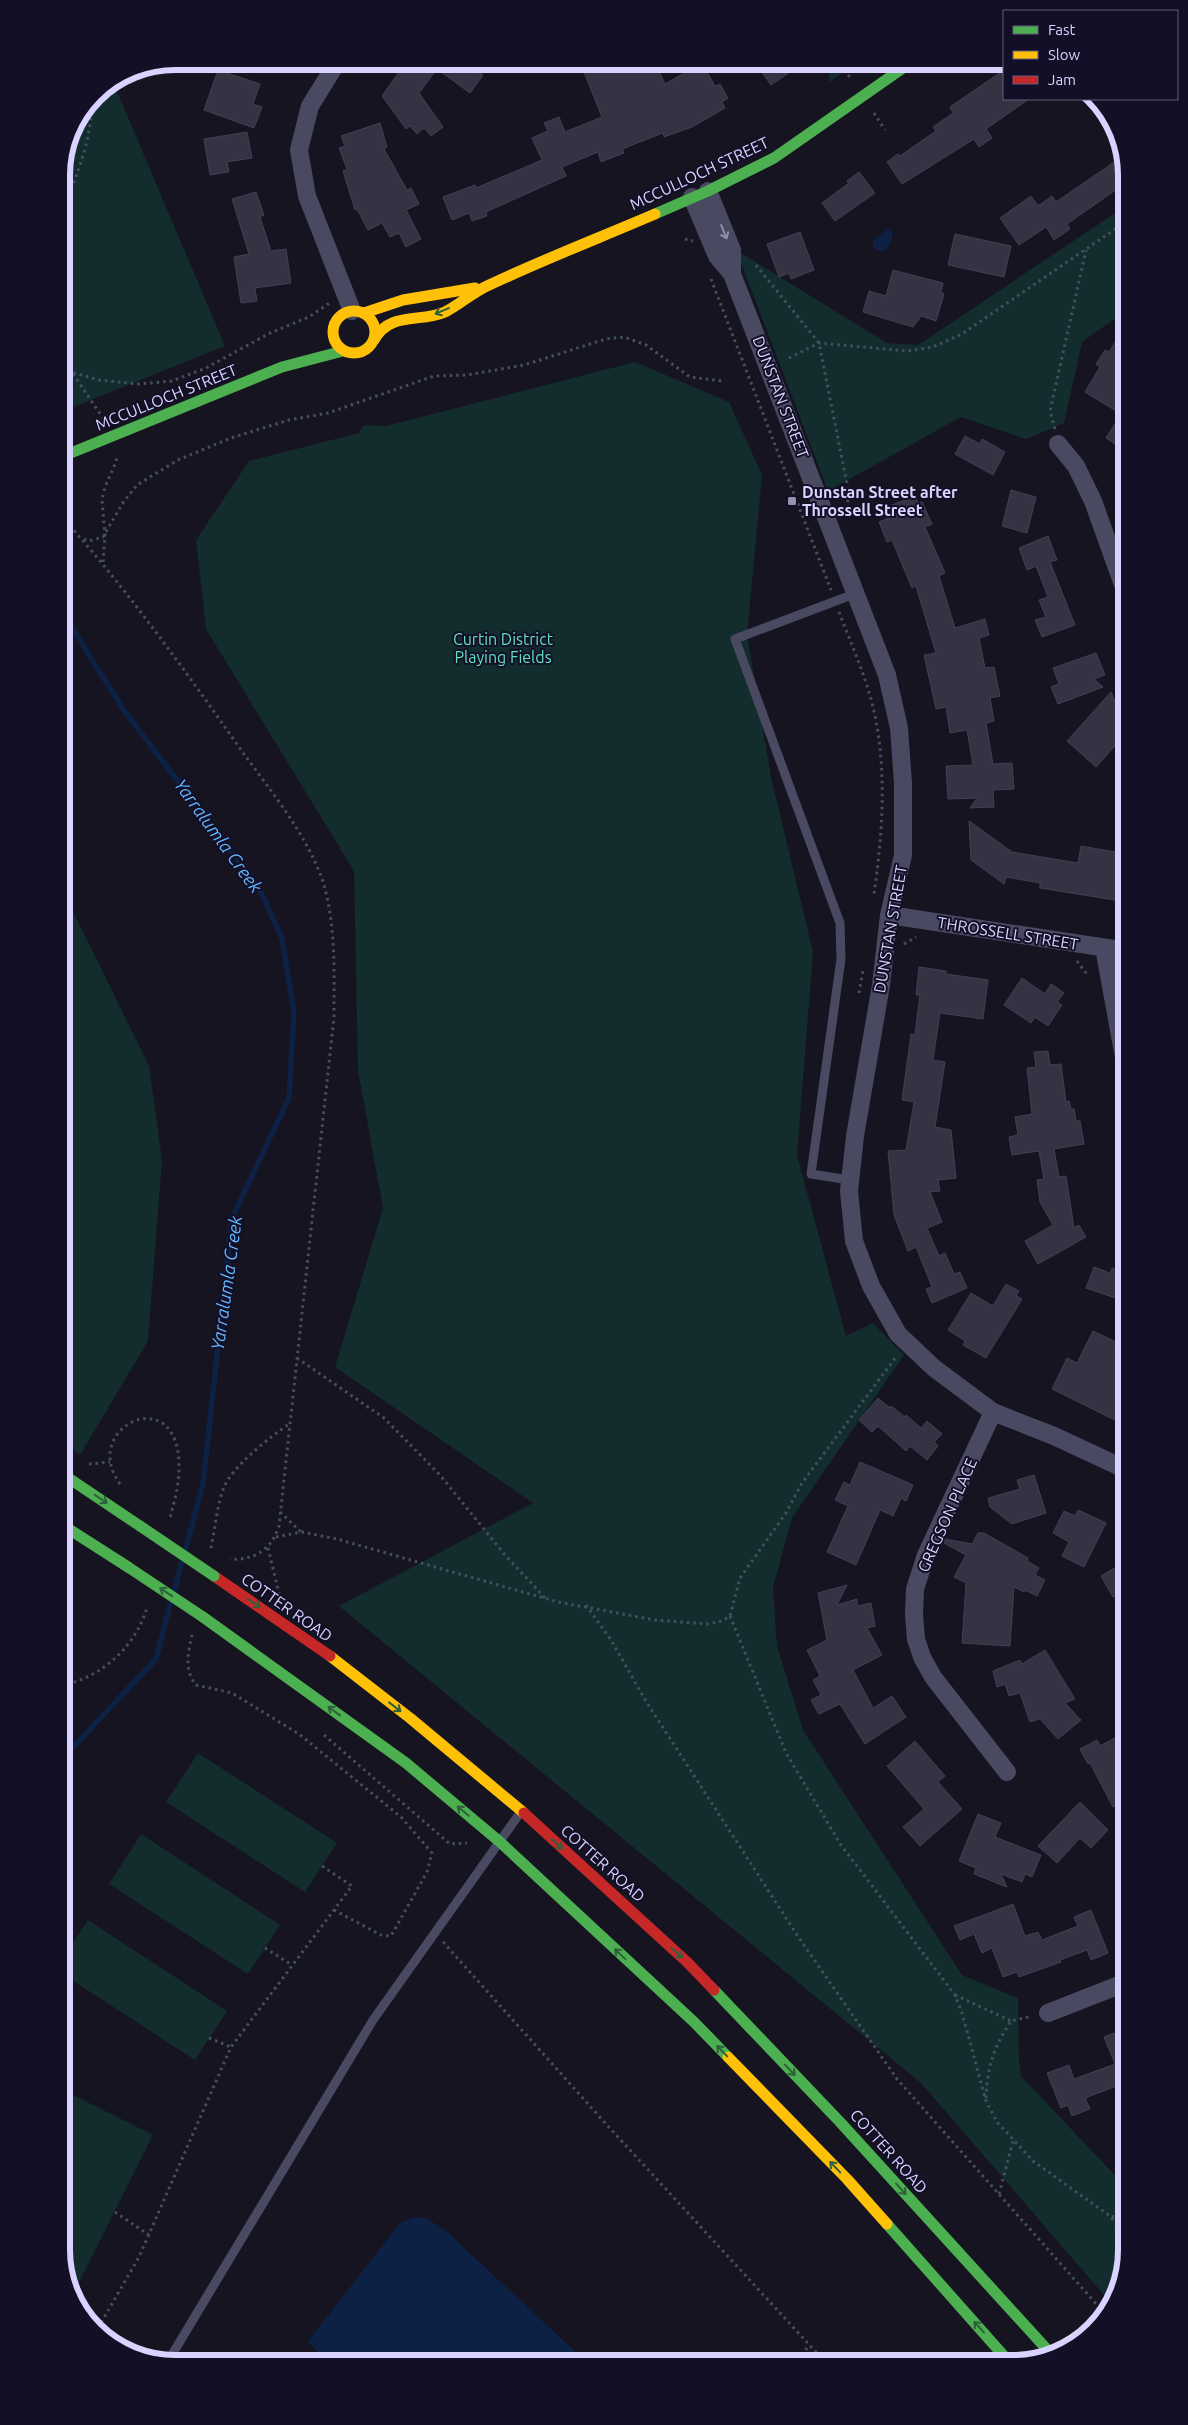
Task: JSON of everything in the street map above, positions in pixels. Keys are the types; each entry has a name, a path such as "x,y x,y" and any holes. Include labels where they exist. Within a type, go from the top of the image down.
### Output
{"main road":[{"name":"MCCULLOCH STREET","path":"374,340 379,331 400,319 430,316 444,312 485,287 700,194 774,158 901,70"},
{"name":"MCCULLOCH STREET","path":"358,312 430,294 485,287"},
{"path":"358,312 374,324 374,340 362,352 354,354 343,351 334,340 333,330 339,317 358,312"},
{"name":"MCCULLOCH STREET","path":"282,367 333,330"},
{"name":"MCCULLOCH STREET","path":"70,454 282,367 343,351"},
{"name":"COTTER ROAD","path":"70,1479 330,1657 410,1718 521,1811 687,1962 840,2122 1047,2349"},
{"path":"70,1530 203,1617 406,1763 500,1842 694,2022 847,2179 1003,2355"}],"street":[{"path":"332,70 310,106 299,150 307,196 358,312"},
{"name":"DUNSTAN STREET","path":"700,194 717,256 732,274 857,593 887,675 899,728 903,783 903,855 889,915 850,1180 849,1192 854,1241 871,1286 898,1334 934,1368 994,1412 1118,1466"},
{"path":"1058,444 1076,466 1093,501 1118,571"},
{"name":"THROSSELL STREET","path":"889,915 1118,950"},
{"path":"1104,948 1118,1025"},
{"name":"GREGSON PLACE","path":"994,1412 926,1555 915,1589 914,1614 916,1639 922,1657 933,1677 1007,1772"},
{"path":"1048,2013 1118,1986"}],"lane":[{"path":"850,1180 811,1174 842,959 840,923 735,639 857,593"},
{"path":"173,2355 374,2020 434,1932 521,1811"}],"path":[{"path":"70,193 86,144 92,112"},
{"path":"789,358 819,343 907,351 933,347 962,334 1118,228"},
{"path":"684,239 698,242"},
{"path":"1058,444 1050,411 1086,249"},
{"path":"756,265 819,343 849,494 844,522"},
{"path":"708,270 871,699 881,755 879,849 874,895"},
{"path":"70,371 99,380 139,384 172,380 206,368 270,333 309,317 334,301"},
{"path":"103,562 102,555 105,536 124,501 137,485 178,460 232,438 289,420 328,413 434,376 468,375 524,366 606,339 624,337 646,345 690,377 723,381"},
{"path":"70,525 103,562 160,635 285,811 307,849 323,885 331,922 334,963 334,1017 276,1538 264,1552 239,1560 227,1558"},
{"path":"78,534 89,541 105,536"},
{"path":"884,954 899,957 905,943 918,936"},
{"path":"1076,960 1085,972 1090,973"},
{"path":"859,997 863,969"},
{"path":"907,1342 802,1484 786,1513 740,1578 730,1616 786,1753 842,1845 955,1995 962,2013 986,2101 998,2122 1012,2141 1033,2160 1110,2216 1118,2220"},
{"path":"296,1358 384,1418 440,1475 506,1555 546,1599"},
{"path":"124,1488 113,1473 110,1462 116,1437 135,1420 155,1419 171,1433 177,1448 179,1469 173,1504"},
{"path":"225,1486 236,1470 275,1434 289,1424"},
{"path":"280,1512 302,1532"},
{"path":"276,1538 302,1532 337,1539 546,1599 586,1605 655,1620 708,1624 722,1622 730,1616"},
{"path":"586,1605 611,1640 647,1703 848,2011 897,2079 1100,2308"},
{"path":"70,1682 83,1678 106,1665 128,1644 139,1627"},
{"path":"202,1687 214,1687 232,1692 299,1734 401,1817 432,1853 428,1872 391,1936 381,1935 334,1910"},
{"path":"320,1731 450,1844 500,1842"},
{"path":"101,2324 140,2256 231,2047 352,1886 322,1866"},
{"path":"434,1932 606,2124 819,2355"},
{"path":"265,1948 292,1965"},
{"path":"955,1995 1011,2021 1048,2013"},
{"path":"986,2101 988,2066 1011,2021"},
{"path":"209,2038 231,2047"},
{"path":"999,2194 1012,2141"},
{"path":"115,2212 149,2235"},
{"path":"1110,2216 1118,2226"},
{"path":"801,2355 810,2345"}],"green space":[{"path":"828,70 847,70 830,82"},
{"path":"116,89 225,346 70,408 71,161 81,128 96,106"},
{"path":"1118,211 1118,316 1082,342 1064,423 1026,439 961,417 828,491 736,250 887,343 918,345"},
{"name":"Curtin District Playing Fields","path":"635,362 729,402 762,475 747,635 771,777 813,952 797,1155 846,1336 873,1323 904,1355 792,1518 773,1587 777,1646 803,1730 962,1975 1018,1998 1021,2076 1118,2178 1117,2264 1106,2298 921,2083 339,1606 533,1503 335,1367 383,1208 358,1070 354,871 206,629 196,540 249,461 359,433 364,425 386,426"},
{"path":"70,905 149,1066 162,1160 148,1341 80,1455 70,1447"},
{"path":"198,1753 337,1843 305,1892 166,1802"},
{"path":"141,1834 280,1925 248,1974 109,1884"},
{"path":"88,1920 227,2011 195,2060 70,1979 70,1947"},
{"path":"70,2094 153,2135 78,2284 76,2283 72,2271 70,2257"}],"water":[{"path":"888,229 893,232 891,242 884,251 877,250 873,246 873,241"},
{"path":"413,2217 426,2218 444,2229 579,2355 320,2355 308,2342 400,2223"}],"building":[{"path":"218,70 260,84 253,104 262,107 254,128 204,110"},
{"path":"401,70 436,70 419,93 443,127 431,136 424,128 417,134 410,126 406,129 382,96"},
{"path":"438,70 477,70 483,75 470,93"},
{"path":"583,70 659,70 665,84 690,70 706,70 715,86 720,84 728,98 722,102 725,108 692,127 664,137 663,133 622,149 624,153 601,162 598,152 562,167 566,176 486,212 487,216 472,221 469,213 452,220 443,197 475,185 476,188 542,160 532,138 548,131 544,123 559,117 565,132 602,117"},
{"path":"760,70 789,70 790,72 771,85"},
{"path":"1003,71 1003,100 1028,100 986,129 992,138 979,147 974,139 902,184 887,162 898,154 900,156 936,131 933,127 953,113 950,107"},
{"path":"380,123 387,147 384,149 407,190 411,188 419,204 406,210 421,239 406,247 399,233 390,237 382,223 368,230 357,209 355,210 343,171 347,169 339,148 345,146 341,136"},
{"path":"247,132 252,158 227,162 229,172 210,175 204,139"},
{"path":"1117,160 1118,188 1067,224 1070,229 1054,240 1046,227 1019,245 1000,218 1031,196 1038,206 1052,196 1056,202"},
{"path":"859,172 875,193 835,221 822,203 849,183 847,181"},
{"path":"256,192 264,215 260,217 271,251 286,249 291,283 255,288 257,301 241,303 234,257 249,254 232,199"},
{"path":"800,232 814,270 791,279 789,273 779,277 767,244"},
{"path":"955,234 1011,246 1004,277 948,265"},
{"path":"893,270 943,283 941,292 944,294 936,321 921,316 913,327 863,312 869,291 886,296"},
{"path":"1118,338 1118,412 1085,392 1100,367 1096,364 1105,350 1109,352"},
{"path":"1118,419 1118,446 1106,438"},
{"path":"965,436 980,444 982,439 1005,452 993,475 955,454"},
{"path":"1011,490 1036,497 1027,533 1002,526"},
{"path":"915,496 918,503 922,502 932,524 925,527 945,573 939,576 955,628 985,619 989,635 979,638 985,668 994,667 1000,696 990,698 994,721 986,723 993,764 1012,763 1014,789 993,790 994,807 970,808 977,798 948,799 946,766 973,765 967,730 950,733 946,707 936,709 924,655 936,653 916,586 912,588 892,540 887,542 879,522 896,515 892,505"},
{"path":"1048,536 1057,560 1050,562 1075,625 1042,637 1035,620 1046,617 1039,600 1048,597 1036,566 1027,570 1019,548"},
{"path":"1096,653 1105,675 1094,679 1103,687 1058,704 1051,687 1059,684 1053,668"},
{"path":"1111,692 1118,709 1118,743 1096,767 1067,741"},
{"path":"969,821 1012,852 1078,863 1081,846 1115,852 1118,856 1118,901 1040,888 1040,883 1006,877 1004,884 971,860"},
{"path":"919,967 946,971 946,974 988,980 983,1019 940,1013 933,1060 945,1062 935,1127 951,1130 956,1178 938,1180 940,1191 930,1192 942,1222 927,1228 939,1256 945,1253 954,1274 960,1272 967,1288 932,1303 926,1289 932,1287 916,1247 908,1251 894,1215 888,1151 906,1150 914,1102 902,1100 911,1034 915,1035 920,995 916,995"},
{"path":"1022,978 1045,994 1051,984 1064,993 1057,1002 1062,1005 1048,1026 1035,1017 1031,1023 1004,1005"},
{"path":"1048,1051 1050,1065 1061,1064 1066,1102 1069,1101 1071,1109 1074,1109 1076,1121 1080,1121 1084,1144 1054,1149 1059,1177 1066,1176 1074,1228 1079,1225 1086,1237 1038,1264 1025,1241 1053,1225 1040,1202 1037,1180 1044,1179 1039,1151 1012,1155 1009,1137 1018,1135 1015,1117 1032,1114 1027,1068 1036,1067 1034,1052"},
{"path":"1094,1267 1110,1273 1112,1268 1118,1270 1118,1299 1086,1288"},
{"path":"1006,1284 1019,1291 1016,1296 1022,1299 986,1358 963,1345 965,1341 948,1330 971,1293 993,1306"},
{"path":"1093,1331 1118,1343 1118,1348 1113,1357 1118,1360 1118,1422 1052,1389 1067,1358 1077,1363"},
{"path":"878,1398 890,1408 891,1406 905,1417 906,1415 921,1428 927,1421 942,1434 934,1442 938,1446 927,1460 910,1446 906,1451 878,1426 872,1432 859,1420"},
{"path":"860,1462 913,1485 906,1501 901,1498 893,1516 880,1510 856,1565 827,1552 848,1506 835,1500 844,1482 850,1485"},
{"path":"1034,1475 1046,1513 1012,1524 990,1507 988,1498 1020,1489 1017,1480"},
{"path":"1078,1510 1106,1523 1084,1567 1062,1556 1069,1542 1053,1533 1064,1511 1075,1516"},
{"path":"978,1533 984,1533 1028,1558 1027,1561 1039,1568 1035,1575 1045,1580 1037,1596 1014,1587 1010,1646 962,1643 966,1583 954,1577 966,1555 944,1543 945,1539 972,1544"},
{"path":"1118,1566 1118,1594 1113,1597 1101,1576"},
{"path":"847,1585 837,1605 857,1599 857,1606 871,1603 875,1626 867,1628 882,1655 853,1670 873,1708 892,1696 906,1717 865,1744 840,1704 819,1714 811,1700 821,1695 813,1680 820,1676 807,1650 827,1640 818,1593"},
{"path":"1045,1650 1075,1699 1065,1703 1081,1720 1058,1739 1040,1719 1030,1722 1020,1693 1009,1696 1005,1684 997,1687 993,1671 1020,1660 1022,1664"},
{"path":"1115,1738 1118,1744 1118,1804 1113,1807 1090,1763 1088,1764 1080,1749 1097,1740 1100,1746"},
{"path":"915,1741 945,1776 938,1782 962,1809 920,1846 903,1827 924,1809 887,1766"},
{"path":"1080,1802 1108,1830 1091,1848 1080,1838 1057,1863 1038,1846"},
{"path":"978,1814 1001,1823 995,1837 1041,1855 1032,1877 1025,1874 1022,1882 1001,1874 1007,1887 974,1874 976,1868 959,1861"},
{"path":"1013,1904 1025,1936 1038,1932 1042,1940 1078,1926 1074,1917 1091,1910 1108,1953 1091,1960 1087,1950 1060,1960 1061,1962 1019,1977 1017,1972 1003,1977 992,1948 982,1953 974,1934 960,1940 954,1926"},
{"path":"1118,2032 1118,2086 1085,2098 1090,2109 1072,2116 1068,2105 1061,2108 1047,2073 1069,2065 1074,2079 1115,2064 1104,2037"}],"waterway":[{"name":"Yarralumla Creek","path":"70,622 123,709 259,888 282,938 294,1013 289,1098 232,1218 203,1483 186,1548"},
{"name":"Yarralumla Creek","path":"175,1589 181,1564"},
{"name":"Yarralumla Creek","path":"70,1750 156,1659 170,1605"}],"traffic: fast":[{"path":"655,214 708,191 774,158 900,70"},
{"path":"70,453 282,367 343,351"},
{"path":"70,1479 140,1526"},
{"path":"140,1526 214,1576"},
{"path":"70,1530 128,1567"},
{"path":"128,1567 203,1617"},
{"path":"203,1617 406,1763 500,1842 694,2022 728,2057"},
{"path":"714,1990 840,2122 1047,2349"},
{"path":"887,2224 1003,2355"}],"traffic: slow":[{"path":"374,340 388,325 397,321 445,312 487,286 655,214"},
{"path":"364,313 403,300 475,288"},
{"path":"358,311 366,314 372,320 375,332 372,344 366,350 350,353 342,350 336,344 333,328 336,320 342,314 358,311"},
{"path":"330,1656 410,1718 524,1813"},
{"path":"728,2057 847,2179 887,2224"}],"traffic: jam":[{"path":"214,1576 330,1656"},
{"path":"524,1813 687,1962 714,1990"}],"place":[{"name":"Dunstan Street after Throssell Street","path":"792,501"}]}
